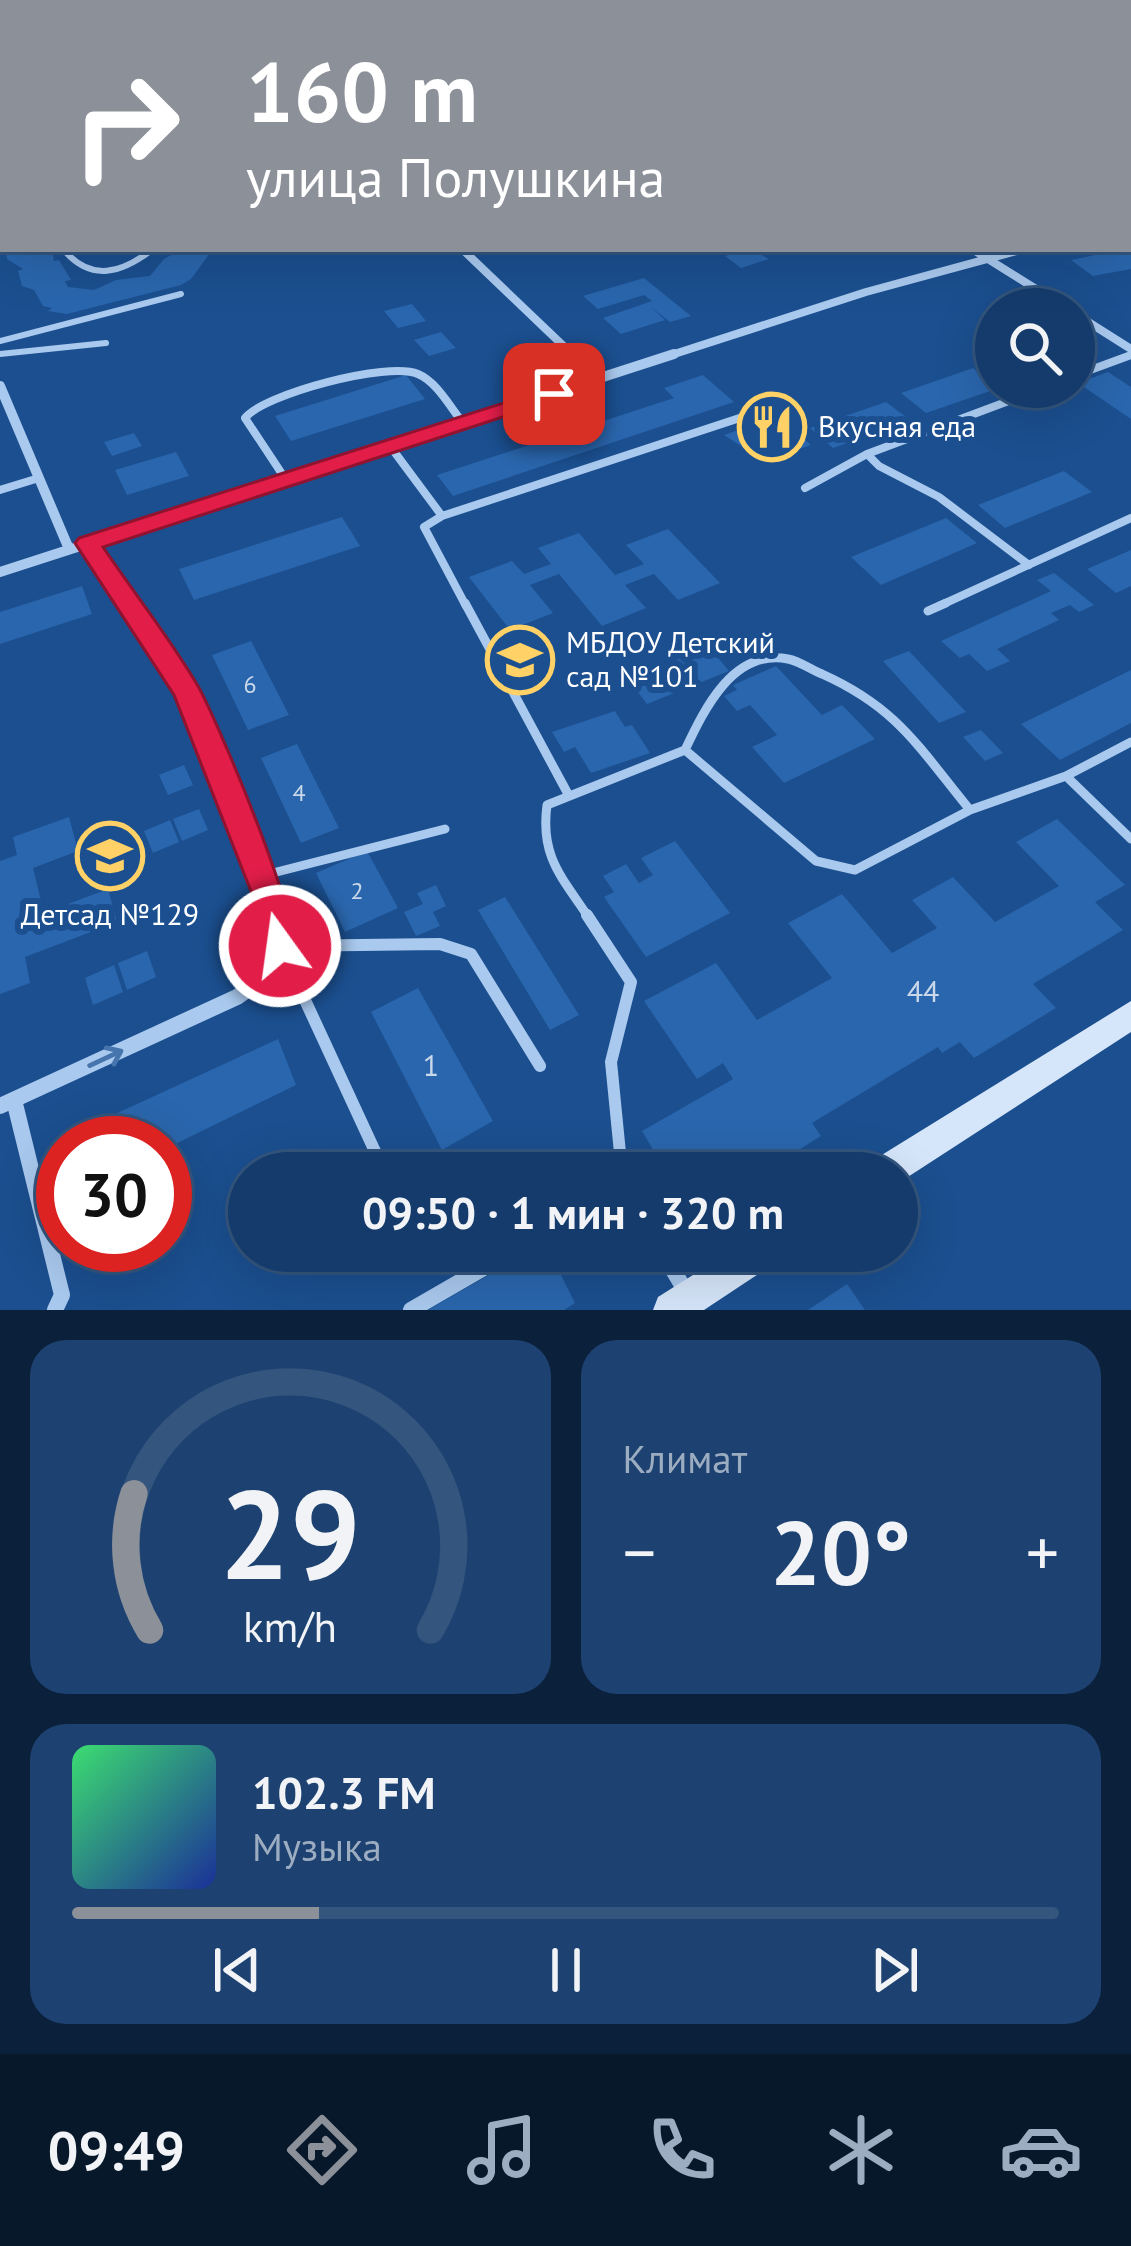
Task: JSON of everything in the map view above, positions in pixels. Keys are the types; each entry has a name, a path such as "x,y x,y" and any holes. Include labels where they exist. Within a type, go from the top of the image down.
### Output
{"main road":[{"path":"917,1152 1131,1015"},
{"path":"680,1304 730,1272"}],"street":[{"path":"465,252 599,380"},
{"path":"977,252 1035,288"},
{"path":"0,572 1010,252"},
{"path":"1095,327 1131,352"},
{"path":"0,386 69,549"},
{"path":"55,1310 62,1295 7,1103 237,998 267,977 280,946 261,876 187,692 88,543"},
{"path":"411,1310 477,1272"},
{"path":"669,1272 680,1304"}],"lane":[{"path":"65,252 76,268 88,272 135,264 149,252"},
{"path":"0,341 181,294"},
{"path":"0,354 106,343"},
{"path":"1095,367 1131,352"},
{"path":"286,480 245,418 252,409 382,370 412,371 463,423"},
{"path":"568,794 424,535 424,527 442,516 776,406"},
{"path":"805,488 867,454 990,408"},
{"path":"390,446 442,516"},
{"path":"867,454 879,466 939,496 1029,565"},
{"path":"0,490 39,478"},
{"path":"928,611 1131,518"},
{"path":"619,1152 610,1094 614,1041 632,1002 631,982 548,856 543,835 547,805 685,750 716,687 774,658 788,658 867,694 889,711 970,811"},
{"path":"685,750 817,861 855,871 970,811 1066,776 1131,742"},
{"path":"1066,776 1131,839"},
{"path":"261,876 391,839 445,830"},
{"path":"375,1152 280,946 440,944 471,954 540,1066"}],"building":[{"path":"6,252 52,252 54,261 59,260 71,280 65,281 68,287 94,290 116,280 150,276 177,252 211,252 181,285 67,314 48,311 52,308 43,306 34,290 22,286 18,271 23,269 7,259"},
{"path":"756,252 769,259 741,268 725,256"},
{"path":"1128,252 1131,269 1093,276 1071,260"},
{"path":"644,278 691,316 670,322 651,307 665,320 621,334 603,318 652,301 644,295 598,309 583,296"},
{"path":"412,304 426,321 398,328 384,311"},
{"path":"441,332 456,348 429,356 414,340"},
{"path":"975,370 975,396 926,413 901,393"},
{"path":"1108,372 1131,387 1131,419 1095,395 1095,377"},
{"path":"406,375 425,399 291,441 275,416"},
{"path":"703,375 734,402 453,496 437,475 674,398 664,388"},
{"path":"886,402 910,420 833,448 810,428"},
{"path":"778,416 811,445 764,461 724,435"},
{"path":"134,433 142,446 112,456 104,442"},
{"path":"176,452 189,476 127,495 115,470"},
{"path":"1064,471 1092,492 1005,528 978,505"},
{"path":"342,517 360,546 194,600 179,569"},
{"path":"946,518 977,543 881,585 851,557"},
{"path":"668,529 720,583 678,600 654,574 625,585 646,608 602,626 559,574 530,585 553,613 510,630 469,577 512,561 524,574 551,564 538,548 579,533 615,575 644,564 626,545"},
{"path":"1131,550 1131,586 1116,593 1087,569"},
{"path":"1054,573 1094,605 1079,612 1070,605 1051,613 1059,620 997,649 1010,661 987,671 969,654 960,658 941,641 1051,591 1037,580"},
{"path":"82,586 92,614 0,644 0,612"},
{"path":"251,641 289,715 248,730 212,655"},
{"path":"709,647 729,671 647,704 628,679"},
{"path":"909,651 966,712 939,723 883,661"},
{"path":"776,666 822,715 842,705 875,739 784,783 752,747 777,735 750,705 737,711 724,696 737,690 733,685"},
{"path":"1131,670 1131,723 1060,760 1021,724"},
{"path":"615,711 625,727 632,725 650,753 591,773 575,747 564,752 552,732"},
{"path":"981,730 1003,753 985,761 963,737"},
{"path":"297,744 339,828 301,843 261,758"},
{"path":"184,765 193,785 168,795 159,775"},
{"path":"199,809 208,830 182,841 173,819"},
{"path":"69,817 78,851 33,868 44,913 108,889 117,922 25,957 30,983 0,994 0,861 17,855 13,837"},
{"path":"1057,819 1125,885 1095,902 1123,930 1033,984 1056,1008 974,1058 960,1042 942,1053 938,1047 812,1123 821,1136 795,1152 654,1152 642,1131 733,1079 723,1063 697,1079 644,1001 716,963 757,1020 832,978 788,923 842,894 892,953 937,928 912,900 953,877 995,922 1059,886 1016,842"},
{"path":"170,820 179,842 153,853 144,831"},
{"path":"675,841 730,913 646,957 604,897 614,892 603,876 626,864 639,883 653,875 641,858"},
{"path":"367,851 398,908 345,932 316,873"},
{"path":"436,885 446,906 433,912 440,926 416,936 404,912 423,904 417,893"},
{"path":"505,897 579,1015 550,1030 478,910"},
{"path":"147,951 156,977 127,990 118,963"},
{"path":"114,965 123,992 93,1005 85,978"},
{"path":"418,988 493,1121 442,1150 371,1012"},
{"path":"278,1039 296,1085 192,1136 192,1116 111,1116"},
{"path":"494,1272 560,1272 575,1303 564,1310 428,1310"},
{"path":"847,1284 865,1310 808,1310"}],"place":[{"name":"Вкусная еда","path":"772,427"},
{"name":"МБДОУ Детский сад №101","path":"520,660"},
{"name":"Детсад №129","path":"110,856"}],"route":[{"path":"280,946 270,899 187,692 88,543 554,394"}]}
